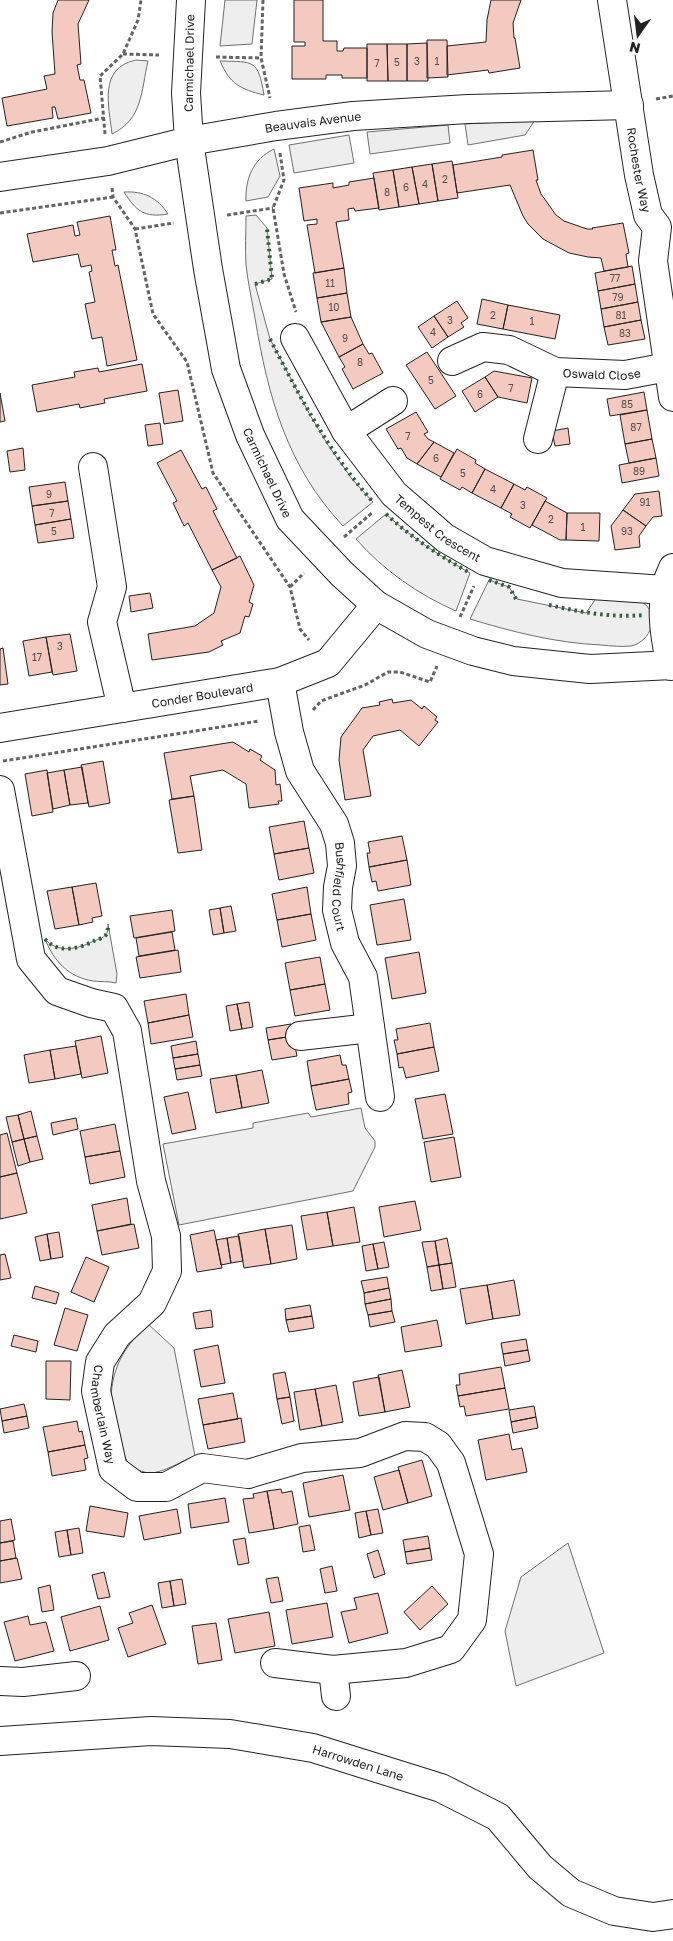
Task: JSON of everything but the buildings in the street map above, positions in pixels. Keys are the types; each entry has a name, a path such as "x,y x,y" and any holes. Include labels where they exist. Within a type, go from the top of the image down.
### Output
{"street":[{"name":"Carmichael Drive","path":"191,0 186,93 190,141 208,269 226,369 247,427 290,519 342,574 376,605 427,634 472,651 513,661 590,669 672,666"},
{"name":"Rochester Way","path":"612,0 639,175 648,215 665,230 653,261 673,397"},
{"name":"Beauvais Avenue","path":"0,177 108,161 190,141 276,126 353,116 468,109 629,105"},
{"name":"Tempest Crescent","path":"295,338 346,431 394,494 445,538 485,561 562,583 669,579"},
{"name":"Oswald Close","path":"452,361 483,347 509,350 555,372 625,375 668,367"},
{"path":"538,439 555,372"},
{"path":"346,431 393,401"},
{"path":"93,467 112,588 102,622 122,708"},
{"path":"669,579 663,609 666,645 672,666"},
{"name":"Conder Boulevard","path":"0,728 280,682 328,663 376,605"},
{"name":"Bushfield Court","path":"280,682 289,732 300,771 334,824 340,843 342,866 338,886 337,910 345,943 362,977 380,1097"},
{"name":"Chamberlain Way","path":"0,790 31,959 57,991 91,1003 114,1008 127,1031 151,1181 166,1236 167,1271 152,1303 117,1335 100,1362 96,1391 113,1469 137,1487 166,1487 202,1468 248,1474 302,1458 360,1453 405,1436 425,1437 438,1445 451,1463 479,1554 472,1620 451,1649 335,1683 275,1663"},
{"path":"300,1036 370,1028"},
{"path":"0,1681 23,1682 76,1676"},
{"name":"Harrowden Lane","path":"0,1741 151,1731 230,1734 313,1748 441,1788 498,1818 540,1867 571,1893 614,1911 653,1917 673,1914"}],"path":[{"path":"141,0 138,20 122,54 100,76 113,197 135,229 152,314 187,362 213,473 290,587 300,629 347,690"},
{"path":"263,0 260,58 276,126 284,180 272,208 284,274 297,316 295,338"},
{"path":"0,142 32,132 104,118"},
{"path":"0,213 113,197"}],"shaded area":[{"path":"225,0 257,0 252,44 220,46"},
{"path":"136,60 148,61 139,103 130,120 112,134 108,100 111,80 116,71 124,64"},
{"path":"220,61 252,65 259,75 264,95 242,88 232,80"},
{"path":"535,120 525,135 468,145 465,124"},
{"path":"448,125 450,143 370,154 367,132"},
{"path":"349,135 354,163 294,173 289,145"},
{"path":"274,149 280,176 268,197 246,201 247,185 252,170 261,158"},
{"path":"124,192 149,196 159,203 168,214 153,215 142,212"},
{"path":"256,215 267,228 272,279 255,284 270,339 328,445 352,479 373,502 343,526 307,479 294,455 283,429 266,375 246,265 246,216"},
{"path":"386,514 427,546 470,573 456,611 442,605 402,581 356,539"},
{"path":"489,580 509,587 517,599 586,613 597,597 638,600 648,607 651,613 651,627 644,639 638,643 631,646 616,646 551,639 470,619"},
{"path":"108,924 117,974 116,983 84,979 69,972 58,961 45,939 56,947 75,948 105,936"},
{"path":"361,1108 365,1128 375,1141 375,1147 353,1191 179,1225 163,1144 253,1128 253,1123 308,1113 311,1117"},
{"path":"147,1323 174,1348 195,1456 166,1469 149,1473 135,1469 127,1461 116,1435 111,1408 113,1379 120,1361 130,1344"},
{"path":"568,1543 604,1653 516,1686 505,1631 521,1577"}],"hedge":[{"path":"255,284 272,279 267,228"},
{"path":"270,339 316,424 343,464 373,502"},
{"path":"386,514 427,546 470,573"},
{"path":"489,580 509,587 516,599"},
{"path":"549,605 608,615 644,615"},
{"path":"45,939 56,947 75,948 105,936 108,924"}]}
